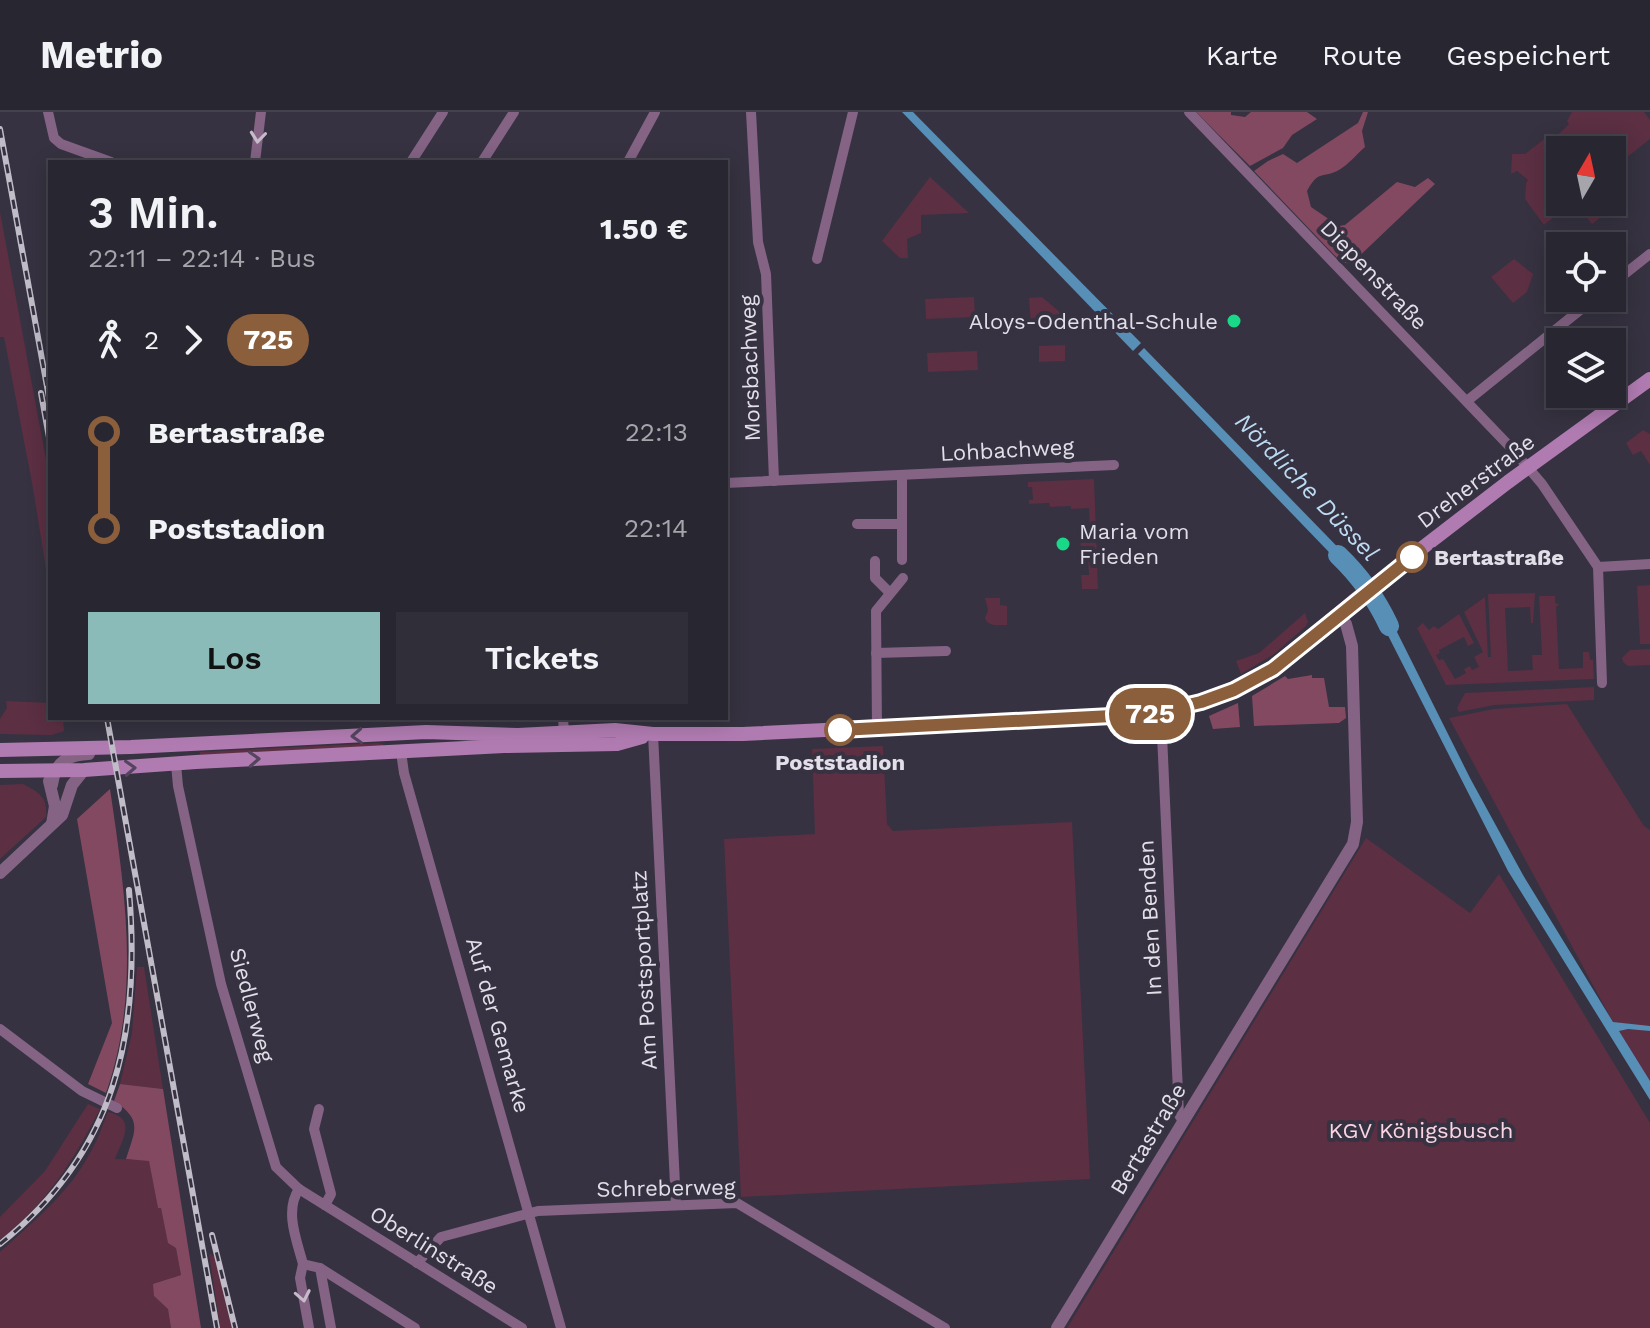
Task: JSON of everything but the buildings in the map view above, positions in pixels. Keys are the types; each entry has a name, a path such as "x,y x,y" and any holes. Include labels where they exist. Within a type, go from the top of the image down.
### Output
{"main road":[{"name":"Dreherstraße","path":"0,750 131,747 564,725 653,734 743,734 1161,712 1218,696 1256,679 1292,654 1356,599 1527,467 1650,379"},
{"name":"Auf der Gemarke","path":"400,733 401,752"},
{"name":"Dreherstraße","path":"0,771 57,772 504,746 617,744 653,734"},
{"name":"Siedlerweg","path":"175,744 176,764"}],"street":[{"path":"48,112 54,138 61,144 105,160"},
{"path":"255,160 261,112"},
{"path":"412,160 443,112"},
{"path":"483,160 514,112"},
{"path":"629,160 655,112"},
{"name":"Morsbachweg","path":"751,112 758,242 766,274 774,481"},
{"path":"817,259 853,112"},
{"name":"Diepenstraße","path":"1189,112 1527,467 1598,567"},
{"path":"1626,273 1650,254"},
{"path":"1467,401 1578,312"},
{"name":"Lohbachweg","path":"728,483 1114,465"},
{"path":"902,475 902,560"},
{"path":"857,524 902,524"},
{"path":"875,561 875,578 890,593"},
{"path":"1602,683 1598,567 1650,564"},
{"path":"877,729 876,611 903,578"},
{"name":"Bertastraße","path":"1057,1328 1353,844 1357,822 1352,646 1346,624 1338,614"},
{"path":"876,653 946,651"},
{"name":"In den Benden","path":"1161,712 1179,1115 1183,1121"},
{"name":"Dreherstraße","path":"504,746 559,740 564,725"},
{"name":"Am Postsportplatz","path":"653,734 676,1205"},
{"path":"52,824 57,772 76,755 131,747"},
{"path":"33,748 72,785"},
{"name":"Auf der Gemarke","path":"401,752 561,1328"},
{"name":"Siedlerweg","path":"176,764 178,786 221,984 273,1160 282,1175 299,1189"},
{"path":"0,873 64,811 72,785 84,770"},
{"path":"0,1029 82,1091 117,1108"},
{"path":"319,1109 314,1129 331,1194 325,1205"},
{"path":"299,1189 293,1199 292,1210 303,1264 300,1278 309,1328"},
{"name":"Oberlinstraße","path":"299,1189 522,1328"},
{"name":"Schreberweg","path":"417,1263 441,1237 538,1211 737,1203 745,1205 945,1328"},
{"path":"303,1264 320,1268 415,1328"},
{"path":"320,1268 331,1328"}],"green space":[{"path":"1572,112 1644,112 1650,120 1650,139 1626,158 1626,136 1553,136 1569,124 1567,121"},
{"path":"1546,139 1546,216 1555,216 1544,225 1525,199 1528,180 1517,171 1511,174 1512,154 1525,154"},
{"path":"930,177 969,213 921,215 921,233 907,239 908,258 900,258 882,241"},
{"path":"0,212 48,470 48,582 4,337 0,337"},
{"path":"1586,216 1602,216 1592,224"},
{"path":"1514,259 1533,274 1527,292 1513,303 1491,277"},
{"path":"974,297 975,317 926,319 925,299"},
{"path":"1042,297 1062,314 1050,315 1050,325 1031,326 1029,298"},
{"path":"1065,345 1065,361 1039,362 1039,346"},
{"path":"977,351 978,370 928,372 927,353"},
{"path":"1643,430 1650,434 1650,465 1641,451 1633,455 1626,443"},
{"path":"1094,479 1098,589 1082,589 1081,575 1089,575 1088,556 1081,556 1080,531 1090,531 1089,508 1029,504 1029,500 1033,500 1032,487 1028,487 1028,482"},
{"path":"1650,585 1650,644 1640,644 1637,586"},
{"path":"1535,593 1533,623 1530,607 1505,608 1508,671 1533,670 1532,655 1542,655 1539,596 1555,596 1555,603 1559,604 1556,607 1559,669 1583,668 1583,652 1589,652 1590,660 1593,660 1594,679 1446,685 1417,628 1423,623 1429,630 1434,626 1438,629 1459,614 1474,643 1468,646 1464,637 1439,650 1440,653 1436,655 1439,660 1443,659 1455,679 1466,673 1464,669 1470,666 1472,670 1479,667 1474,657 1483,652 1464,612 1485,597 1488,657 1491,657 1488,594"},
{"path":"985,598 1000,598 1000,605 1007,606 1007,625 994,625 986,621 988,610"},
{"path":"1305,613 1306,626 1274,654 1241,674 1236,661 1259,653"},
{"path":"1650,649 1650,665 1628,666 1623,662 1622,658 1630,650"},
{"path":"1594,687 1594,700 1494,705 1459,712 1457,708 1465,693"},
{"path":"6,701 48,703 48,720 63,720 64,731 52,735 0,734 0,719 7,708"},
{"path":"1567,704 1644,826 1650,830 1650,1091 1449,718 1494,709"},
{"path":"378,743 383,746 200,755 200,752"},
{"name":"Poststadion","path":"883,746 887,824 893,831 1072,822 1090,1179 741,1197 724,839 815,834 812,749"},
{"path":"23,784 41,796 46,805 46,817 0,859 0,785"},
{"name":"KGV Königsbusch","path":"1366,838 1470,913 1499,874 1650,1123 1650,1328 1067,1328"},
{"path":"137,967 144,967 163,1089 120,1084 132,1033"},
{"path":"88,1104 100,1109 69,1163 45,1197 0,1240 0,1217 45,1171"},
{"path":"108,1112 117,1115 125,1124 124,1137 115,1159 149,1160 168,1242 176,1248 181,1275 173,1277 154,1296 168,1309 171,1328 0,1328 0,1252 72,1181 93,1148"},
{"path":"209,1253 215,1257 232,1328 220,1328"}],"shaded area":[{"path":"1196,112 1231,112 1231,115 1245,117 1251,112 1307,112 1317,119 1292,135 1283,148 1250,166"},
{"path":"1363,112 1368,112 1362,131 1365,147 1342,168 1315,180 1307,191 1311,207 1339,226 1345,225 1397,182 1415,187 1428,178 1435,184 1351,264 1341,262 1254,171 1283,154 1297,163 1358,123"},
{"path":"1312,675 1312,678 1324,678 1329,707 1345,707 1346,718 1339,723 1254,726 1252,696 1285,676 1288,679"},
{"path":"1238,703 1240,727 1213,729 1209,716"},
{"path":"110,789 125,904 127,980 124,1018 106,1093 88,1084 112,1023 77,819"},
{"path":"120,1084 163,1089 201,1328 171,1328 168,1309 154,1296 153,1284 181,1275 176,1248 168,1243 161,1208 158,1208 149,1161 126,1159 134,1126 129,1114 114,1101"}],"water":[{"path":"902,112 913,112 1141,343 1133,351"},
{"path":"1144,348 1360,570 1352,576 1138,354"},
{"path":"1381,600 1470,778 1523,875 1613,1022 1650,1026 1650,1031 1619,1031 1650,1081 1650,1100 1508,871 1373,606"}],"waterway":[{"name":"Nördliche Düssel","path":"1338,555 1367,588 1389,626"}],"railway":[{"path":"0,129 48,392"},
{"path":"41,393 48,432"},
{"path":"107,720 217,1328"},
{"path":"0,1244 40,1208 71,1169 95,1129 113,1085 124,1040 130,992 132,942 129,890"},
{"path":"212,1235 235,1328"}],"bus line":[{"name":"725","path":"840,730 1150,714 1201,702 1234,690 1273,669 1356,599 1412,557"}],"place":[{"name":"Aloys-Odenthal-Schule","path":"1234,321"},
{"name":"Maria vom Frieden","path":"1063,544"},
{"name":"Bertastraße","path":"1412,557"},
{"name":"Poststadion","path":"840,730"}]}
